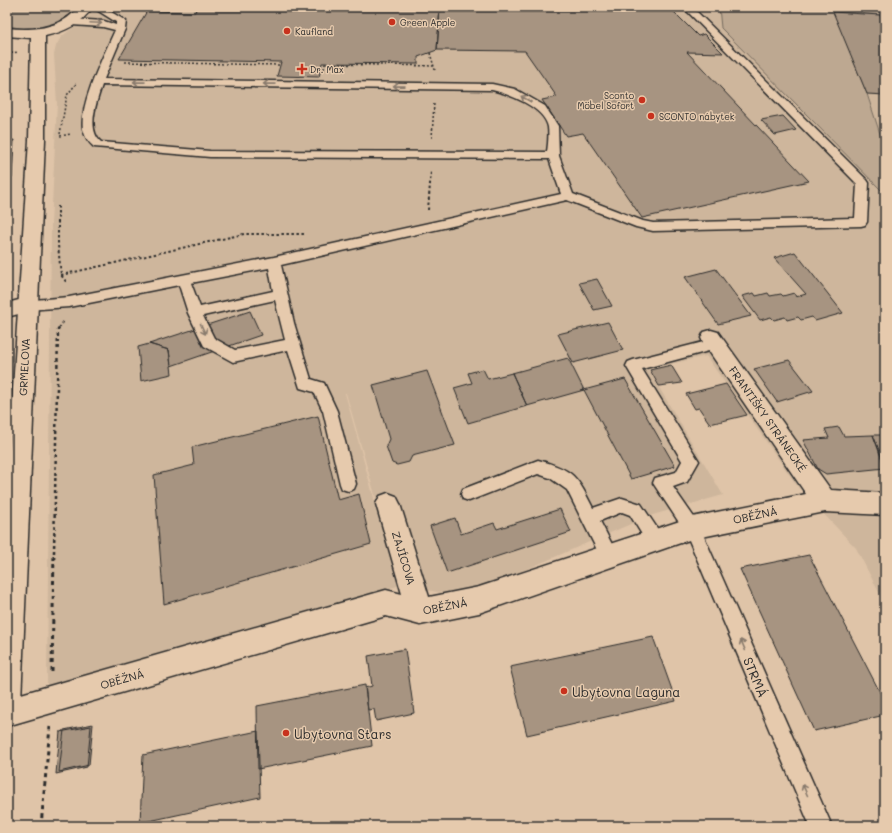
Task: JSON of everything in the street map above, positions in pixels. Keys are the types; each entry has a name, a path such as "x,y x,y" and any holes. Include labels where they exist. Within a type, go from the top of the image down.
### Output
{"street":[{"path":"7,32 22,34 38,33 54,29 71,22 86,7"},
{"name":"GRMELOVA","path":"7,700 37,140 36,50 38,33"},
{"path":"7,310 27,305"},
{"name":"FRANTIŠKY STRÁNECKÉ","path":"713,341 825,501"},
{"name":"OBĚŽNÁ","path":"7,712 386,603 420,612 479,600 692,528 825,501 885,504"},
{"name":"ZAJÍCOVA","path":"388,504 420,612"}],"lane":[{"path":"96,7 121,22 120,29 97,82 91,102 89,129 91,138 98,145 210,154 553,156"},
{"path":"27,305 69,302 274,262 568,196 640,224 653,227 861,222 863,183 687,7"},
{"path":"71,22 104,24 120,29"},
{"path":"97,82 492,87 511,91 541,108 553,126 553,156 568,196"},
{"path":"274,262 293,344 306,384 319,387 330,411 348,484"},
{"path":"184,280 195,313 209,342 232,356 293,344"},
{"path":"195,313 281,294"},
{"name":"STRMÁ","path":"713,341 633,366 691,461 681,477 661,483 692,528 821,826"},
{"path":"469,494 538,467 555,472 573,485 609,556"},
{"path":"589,517 622,505 634,509 656,540"}],"path":[{"path":"7,54 20,52"},
{"path":"421,211 429,210 435,86 435,66 430,53"},
{"path":"106,62 280,65"},
{"path":"59,142 67,96 77,83"},
{"path":"41,826 52,700 58,330 70,315 69,285 61,275 58,245 58,200"},
{"path":"61,275 244,234 304,235 311,233"}],"shaded area":[{"path":"7,7 79,7 64,20 55,24 36,29 27,29 7,25"},
{"path":"100,7 719,7 721,28 885,194 885,604 856,548 798,487 706,356 648,369 723,495 649,516 458,599 448,594 401,585 47,688 51,225 57,104 54,55 56,46 61,37","holes":["346,393 398,576 385,538"]},
{"path":"719,7 885,7 885,15 834,12 867,94 885,149 885,194 721,28"},
{"path":"833,12 885,15 885,149 867,94"}],"building":[{"name":"Kaufland","path":"197,7 440,7 437,50 418,57 418,64 322,63 319,77 277,76 281,62 119,59 147,11 195,12"},
{"name":"SCONTO nábytek","path":"440,7 669,7 698,36 704,34 723,53 687,52 809,181 642,218 583,133 566,136 542,100 557,97 525,51 437,50"},
{"path":"833,12 880,15 885,25 885,95 867,94"},
{"path":"783,116 796,130 775,135 761,120"},
{"path":"14,140 12,178 7,179 7,141"},
{"path":"795,252 843,313 815,321 812,317 801,320 798,317 787,320 785,317 774,320 771,317 760,320 742,296 754,293 756,296 768,293 770,296 781,294 783,296 794,293 796,297 806,294 774,258"},
{"path":"716,269 751,316 718,324 685,277"},
{"path":"597,279 612,306 594,310 579,283"},
{"path":"250,311 261,335 171,366 169,350 149,344"},
{"path":"608,322 623,350 573,363 558,334"},
{"path":"149,344 169,350 172,374 141,381 138,347"},
{"path":"568,358 584,390 527,406 512,373"},
{"path":"789,360 813,391 777,402 754,369"},
{"path":"671,365 682,383 659,386 650,370"},
{"path":"483,369 488,379 512,373 527,406 468,423 454,388 472,383 468,373"},
{"path":"427,371 455,445 412,456 409,462 397,465 392,463 386,446 389,439 373,385"},
{"path":"625,379 675,466 631,479 584,390"},
{"path":"726,384 747,415 710,424 699,408 695,409 686,394"},
{"path":"318,416 338,500 359,494 371,544 164,604 154,475 194,465 192,447"},
{"path":"839,427 844,436 873,435 885,468 826,474 818,469 803,440 829,438 825,429"},
{"path":"873,435 885,435 885,465"},
{"path":"560,509 571,532 447,573 430,526 455,518 461,534 494,523 497,529"},
{"path":"809,555 885,702 885,715 814,731 740,569"},
{"path":"653,637 676,701 527,735 510,667"},
{"path":"405,649 414,713 376,721 374,709 368,710 365,688 372,686 368,656"},
{"path":"365,685 372,746 258,769 257,706"},
{"path":"93,724 89,765 59,772 64,730"},
{"path":"91,726 87,767 56,774 60,732"},
{"path":"258,731 260,797 140,823 143,755"}],"place":[{"name":"Green Apple","path":"392,22"},
{"name":"Kaufland","path":"287,31"},
{"name":"Dr. Max","path":"302,69"},
{"name":"Sconto Möbel Sofort","path":"642,100"},
{"name":"SCONTO nábytek","path":"651,116"},
{"name":"Ubytovna Laguna","path":"564,691"},
{"name":"Ubytovna Stars","path":"286,733"}]}
